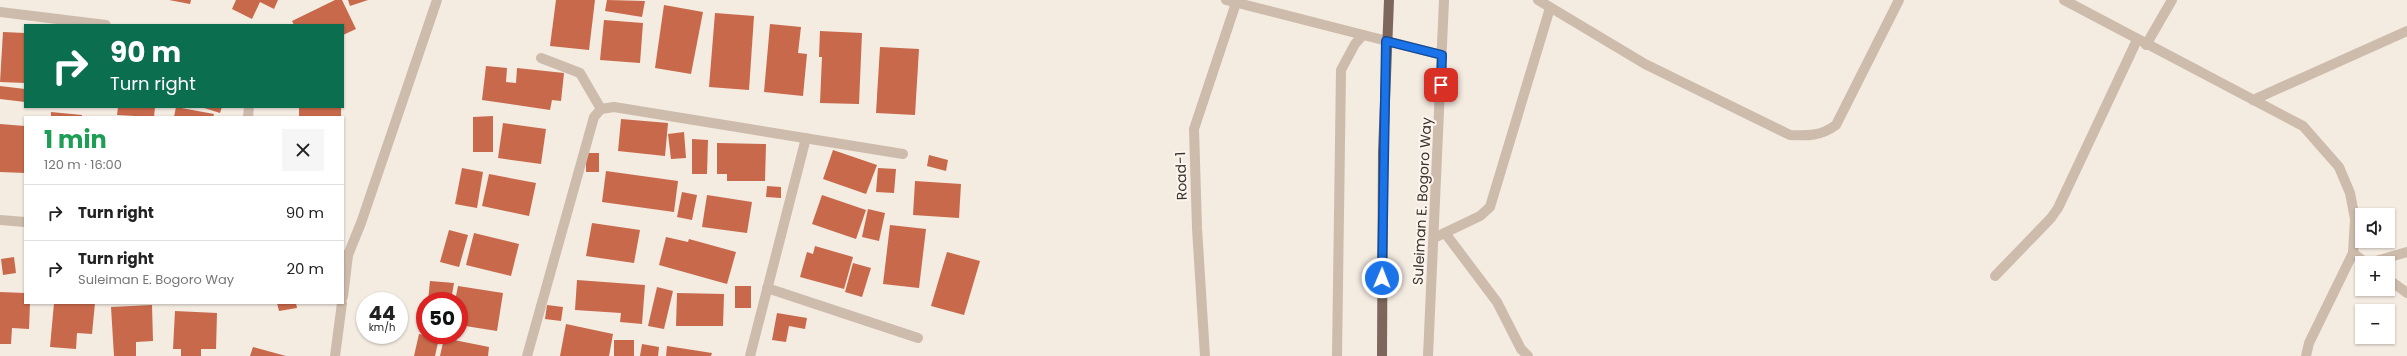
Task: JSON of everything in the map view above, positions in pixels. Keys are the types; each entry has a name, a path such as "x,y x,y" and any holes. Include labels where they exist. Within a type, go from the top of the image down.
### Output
{"main road":[{"path":"1382,356 1386,41 1389,0"}],"street":[{"path":"344,283 346,255 437,0"},
{"path":"1226,0 1442,55"},
{"name":"Suleiman E. Bogoro Way","path":"1428,356 1444,0"},
{"path":"1538,0 1659,71 1790,135 1811,136 1828,131 1836,125 1899,0"},
{"path":"2064,0 2142,43 2303,126 2339,167 2350,193 2355,219 2353,254 2309,343 2306,356"},
{"path":"1995,276 2051,218 2058,208 2142,43 2172,0"},
{"name":"Road-1","path":"1205,356 1197,228 1194,129 1236,3"},
{"path":"1434,238 1480,216 1490,207 1550,8"},
{"path":"0,12 98,24"},
{"path":"2253,100 2407,31"},
{"path":"1337,356 1341,70 1355,44 1363,35"},
{"path":"541,58 580,73 601,109"},
{"path":"527,356 594,117 601,109 614,107 903,154"},
{"path":"750,356 806,138"},
{"path":"0,220 24,222"},
{"path":"1444,233 1497,302 1522,349 1528,356"},
{"path":"2393,256 2407,252"},
{"path":"2395,285 2407,294"},
{"path":"767,288 918,338"},
{"path":"335,356 342,304"}],"building":[{"path":"169,0 191,0 190,4"},
{"path":"236,0 278,0 274,9 260,2 252,19 232,9"},
{"path":"335,0 342,0 356,29 344,35 344,24 294,24 292,21"},
{"path":"348,0 368,0 350,6"},
{"path":"556,0 595,0 589,50 550,46"},
{"path":"607,0 645,1 642,17 605,11"},
{"path":"664,5 703,12 691,74 655,68"},
{"path":"715,13 754,16 749,90 709,87"},
{"path":"604,20 643,23 640,63 600,60"},
{"path":"770,24 801,27 798,53 807,54 803,96 764,92"},
{"path":"820,31 862,33 859,104 820,103 822,57 819,57"},
{"path":"3,32 24,33 24,83 0,82"},
{"path":"880,47 919,49 915,115 876,113"},
{"path":"486,66 507,68 506,82 516,83 517,68 564,73 561,101 552,100 550,110 482,100"},
{"path":"0,86 24,89 24,102 0,99"},
{"path":"118,108 155,108 154,116 117,115"},
{"path":"176,108 214,114 213,116 174,116"},
{"path":"204,108 222,108 220,113"},
{"path":"299,108 341,108 341,116 299,116"},
{"path":"51,112 82,115 82,116 51,116"},
{"path":"493,116 493,152 473,152 473,117"},
{"path":"621,119 668,123 665,156 618,151"},
{"path":"503,123 546,129 541,164 498,158"},
{"path":"0,124 24,126 24,173 0,172"},
{"path":"684,132 686,158 671,159 668,134"},
{"path":"692,139 708,140 707,174 692,174"},
{"path":"717,143 766,144 765,181 727,181 727,174 717,174"},
{"path":"833,150 877,165 866,194 823,179"},
{"path":"586,153 599,153 599,172 586,172"},
{"path":"929,155 948,160 946,171 927,166"},
{"path":"462,168 483,172 477,208 455,204"},
{"path":"878,168 896,169 894,193 876,192"},
{"path":"606,171 678,181 674,212 602,202"},
{"path":"489,174 536,183 529,216 482,206"},
{"path":"915,181 961,184 959,218 913,215"},
{"path":"767,186 781,187 781,198 766,197"},
{"path":"682,192 697,195 692,220 677,217"},
{"path":"707,195 752,202 747,233 702,227"},
{"path":"822,195 866,210 856,239 812,224"},
{"path":"868,209 885,213 879,241 862,237"},
{"path":"592,223 640,230 634,263 586,256"},
{"path":"890,225 926,229 919,288 883,284"},
{"path":"449,230 468,235 459,267 440,262"},
{"path":"474,233 519,244 511,276 466,265"},
{"path":"666,237 688,242 689,239 736,252 727,284 659,265"},
{"path":"815,246 853,257 844,289 800,277 807,252 813,254"},
{"path":"947,252 980,261 964,315 931,306"},
{"path":"14,257 16,273 3,275 1,259"},
{"path":"853,263 871,268 862,297 845,292"},
{"path":"577,280 645,285 642,324 620,322 621,313 575,310"},
{"path":"430,281 454,283 452,292 429,292"},
{"path":"458,286 503,293 497,331 468,326 468,292 457,292"},
{"path":"735,286 751,286 751,308 735,308"},
{"path":"657,287 673,291 664,329 648,326"},
{"path":"0,292 24,293 24,304 30,304 29,329 12,328 11,344 0,344"},
{"path":"677,293 724,294 723,326 676,326"},
{"path":"54,304 95,304 92,334 77,333 76,349 50,347"},
{"path":"277,304 296,304 297,308 279,311"},
{"path":"152,305 153,341 136,342 136,356 114,356 111,307"},
{"path":"547,305 563,307 561,321 545,319"},
{"path":"175,311 217,313 216,349 201,349 201,356 181,356 181,349 173,349"},
{"path":"777,313 807,318 805,329 789,326 786,342 772,340"},
{"path":"566,324 613,334 609,356 560,356"},
{"path":"614,340 634,340 634,356 614,356"},
{"path":"468,343 489,347 488,356 440,356 443,344"},
{"path":"417,344 438,344 435,356 414,356"},
{"path":"642,344 659,347 658,356 640,356"},
{"path":"667,346 712,353 711,356 666,356"},
{"path":"253,347 286,356 250,356"}],"route":[{"path":"1382,278 1386,41 1442,55 1441,85"}]}
